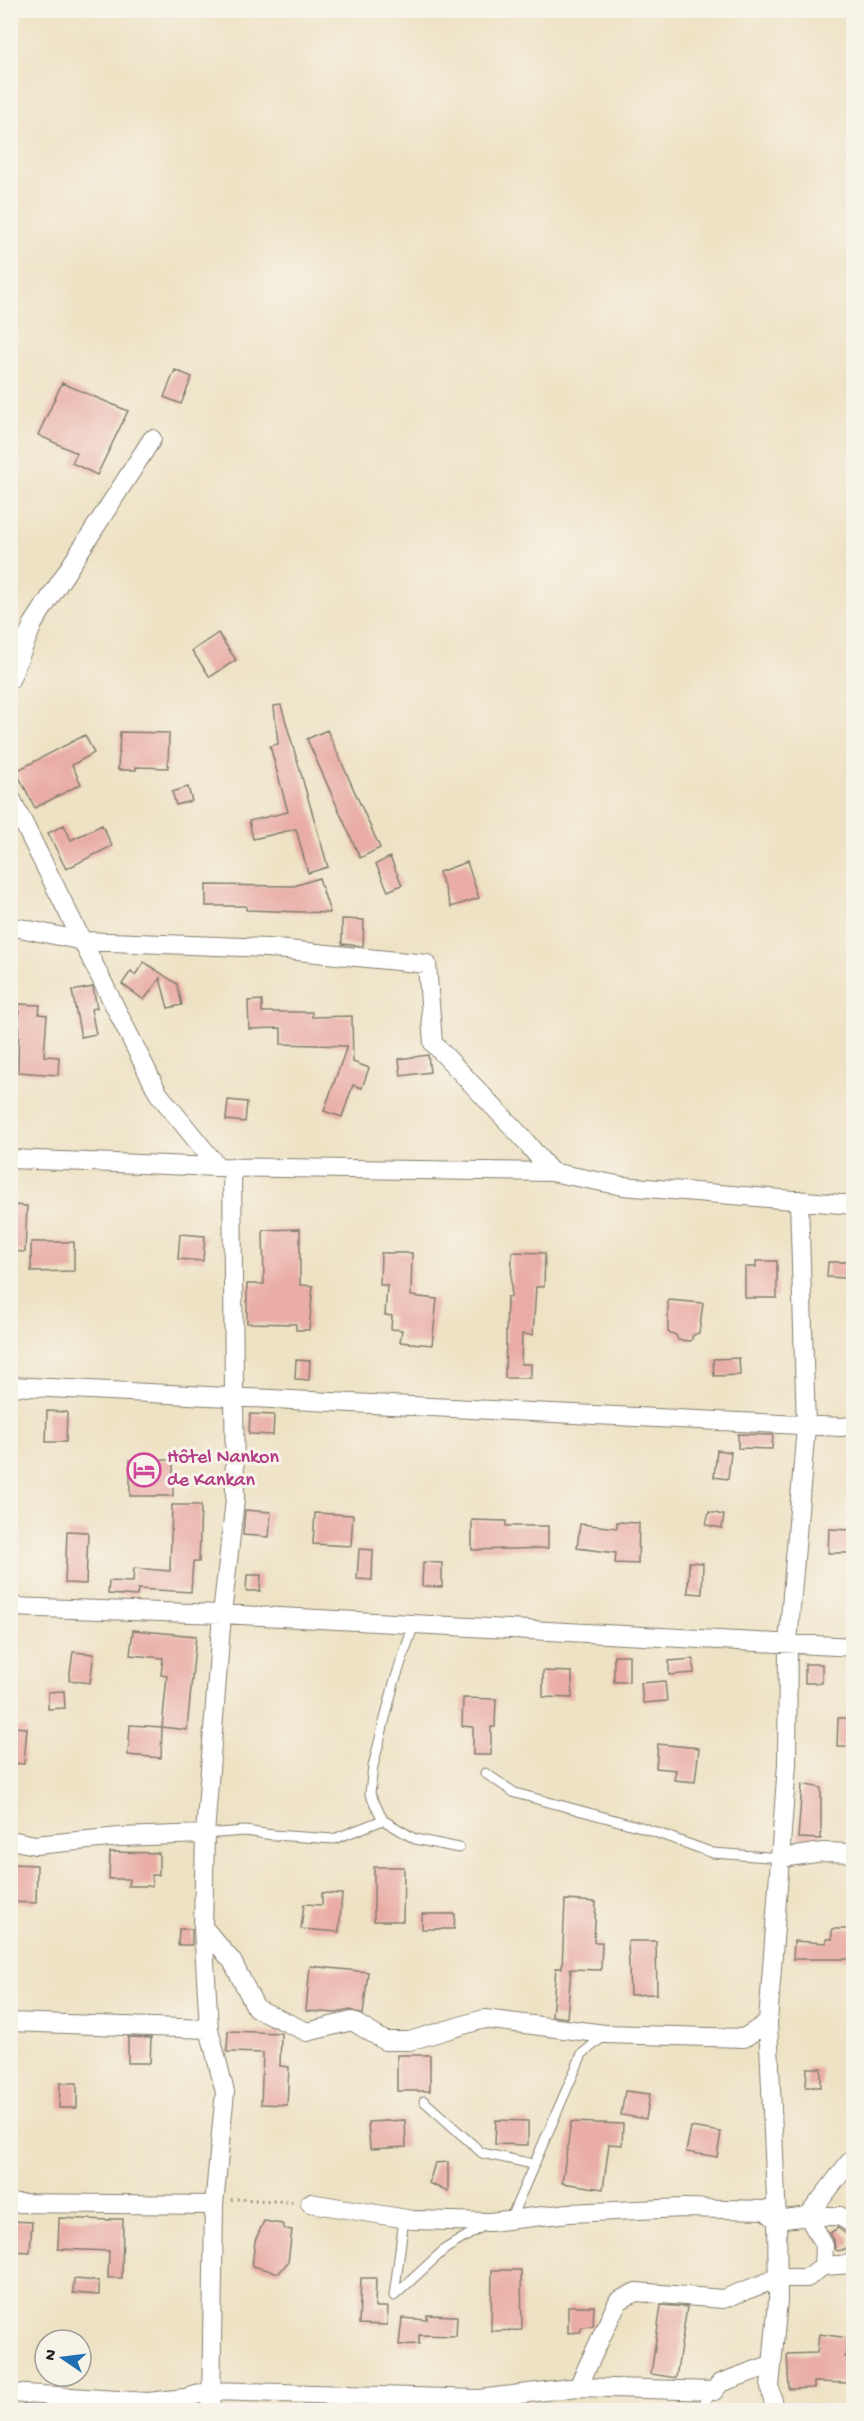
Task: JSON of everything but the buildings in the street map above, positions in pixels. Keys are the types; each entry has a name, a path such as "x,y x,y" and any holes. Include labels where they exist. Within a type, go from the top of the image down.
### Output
{"street":[{"path":"10,680 33,624 152,439"},
{"path":"10,796 158,1094 225,1167 234,1396 235,1500 222,1614 205,1834 203,1927 209,2029 225,2092 214,2205 211,2410"},
{"path":"10,926 83,941 267,948 427,964 433,1043 521,1136 551,1172"},
{"path":"10,1159 225,1167 551,1172 623,1186 854,1205"},
{"path":"775,2410 770,2387 770,2365 778,2300 777,2220 768,2022 787,1764 788,1643 806,1426 799,1200"},
{"path":"10,1386 234,1396 390,1407 806,1426 854,1426"},
{"path":"10,1607 222,1614 854,1647"},
{"path":"10,1840 35,1845 120,1837 205,1834"},
{"path":"781,1858 823,1852 854,1853"},
{"path":"203,1927 232,1961 256,2008 307,2032 352,2021 385,2041 409,2041 484,2019 605,2034 744,2038 768,2022"},
{"path":"10,2022 209,2029"},
{"path":"808,2216 854,2156"},
{"path":"310,2203 404,2219 490,2222 569,2213 684,2208 765,2210 777,2220 808,2216 840,2216 854,2225"},
{"path":"10,2204 214,2205"},
{"path":"808,2216 824,2245 823,2266"},
{"path":"578,2387 618,2301 636,2292 723,2299 778,2278 807,2278 823,2266 854,2264"},
{"path":"10,2392 148,2402 185,2398 211,2391 479,2399 578,2387 714,2391 720,2383 770,2365"}],"lane":[{"path":"414,1624 394,1683 373,1766 370,1794 383,1820 415,1839 459,1848"},
{"path":"485,1773 515,1793 641,1827 712,1853 781,1858"},
{"path":"205,1834 244,1831 334,1839 383,1820"},
{"path":"510,2220 532,2164 582,2054 605,2034"},
{"path":"424,2101 482,2153 532,2164"},
{"path":"404,2219 394,2296 445,2248 490,2222"},
{"path":"698,2410 714,2391"}],"path":[{"path":"214,2205 238,2199 310,2203"}],"place":[{"name":"Hôtel Nankon de Kankan","path":"144,1470"}]}
